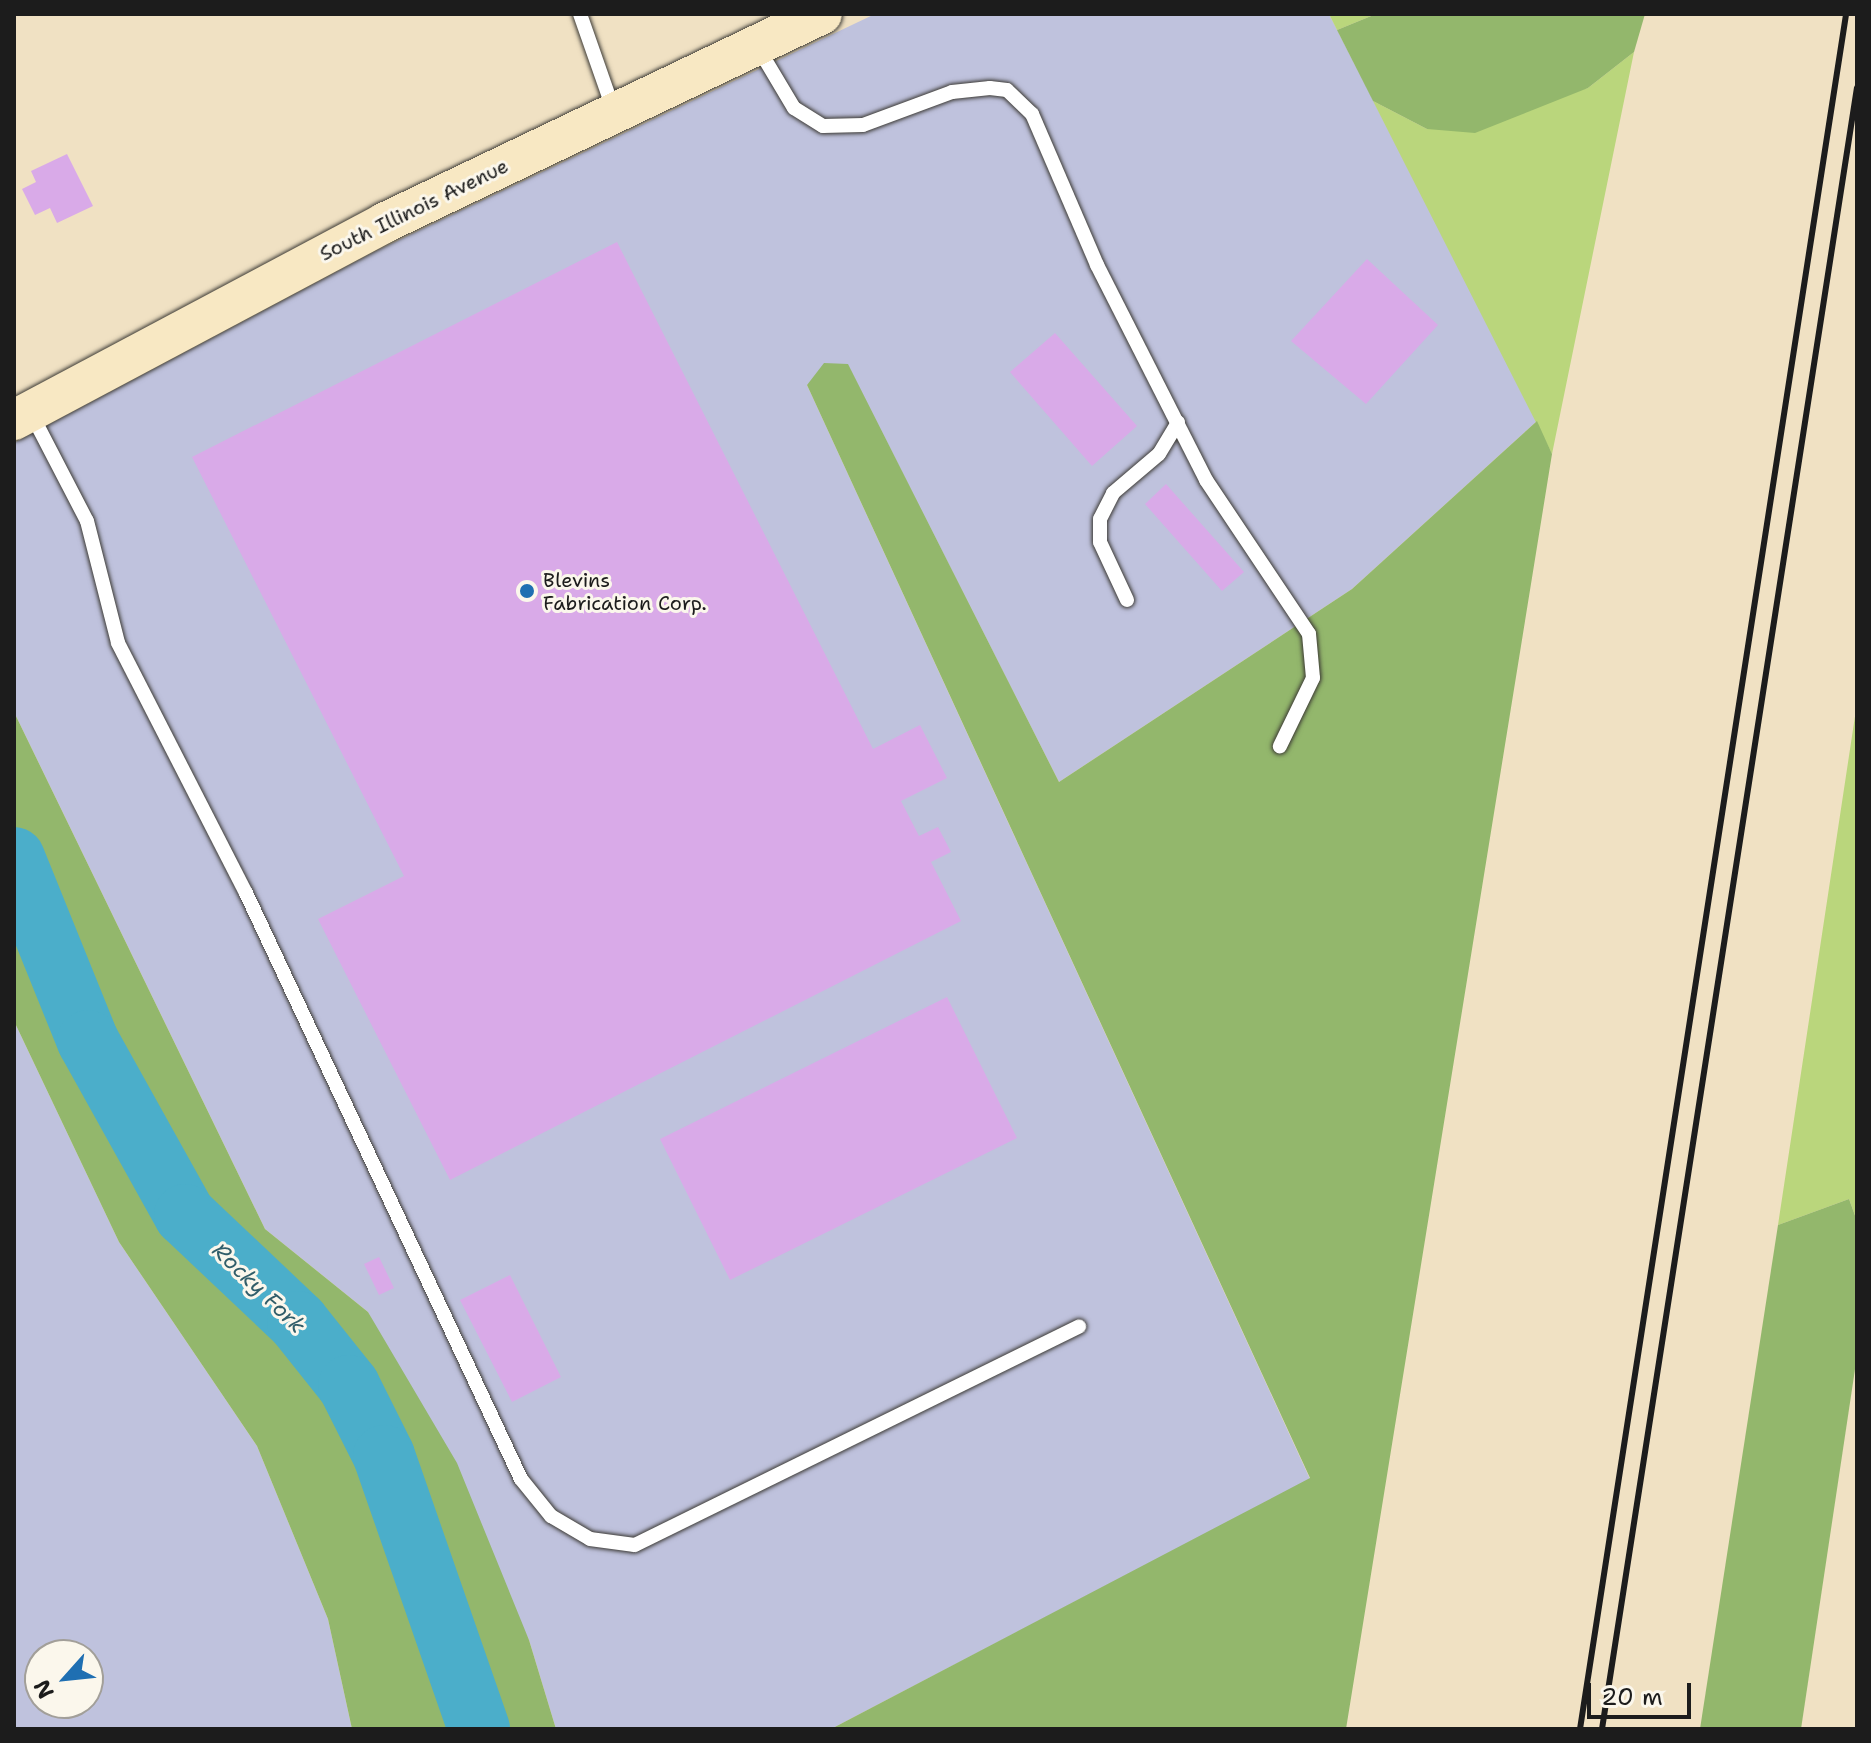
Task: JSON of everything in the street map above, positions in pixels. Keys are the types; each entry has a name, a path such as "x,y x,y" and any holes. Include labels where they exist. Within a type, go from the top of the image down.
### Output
{"main road":[{"name":"South Illinois Avenue","path":"22,416 384,223 822,14"}],"lane":[{"path":"580,14 615,113"},
{"path":"756,46 794,108 823,126 863,125 952,92 990,88 1021,101 1206,480 1309,634 1313,678 1280,746"},
{"path":"22,416 87,521 118,643 246,893 521,1479 551,1516 590,1539 635,1545 1079,1327"},
{"path":"1127,600 1100,542 1100,519 1113,493 1159,454 1178,422"}],"shaded area":[{"path":"875,14 1329,14 1537,421 1352,589 1059,782 848,365 807,385 1310,1479 831,1729 556,1729 529,1640 368,1312 265,1229 14,712 14,443 376,251"},
{"path":"14,1021 119,1242 257,1446 328,1619 352,1729 14,1729"}],"green space":[{"path":"1329,14 1376,14 1337,30"},
{"path":"1376,14 1645,14 1634,52 1588,88 1475,133 1427,129 1373,101 1337,30"},
{"path":"1634,52 1552,454 1373,101 1427,129 1588,88"},
{"path":"824,363 848,364 1059,782 1352,589 1537,421 1552,454 1346,1729 831,1729 1310,1478 807,385"},
{"path":"1857,703 1857,1221 1849,1199 1778,1225"},
{"path":"14,712 265,1229 368,1312 457,1463 529,1640 556,1729 352,1729 328,1619 257,1446 119,1242 14,1021"},
{"path":"1849,1199 1857,1221 1857,1356 1801,1729 1700,1729 1778,1225"}],"building":[{"path":"67,154 93,206 57,223 50,208 35,215 22,189 36,182 31,171"},
{"name":"Blevins Fabrication Corp.","path":"617,242 873,749 920,725 947,778 901,801 919,836 938,827 951,852 931,862 961,921 450,1180 318,919 404,876 192,457"},
{"path":"1367,259 1438,325 1366,404 1291,341"},
{"path":"1055,333 1137,426 1092,466 1010,372"},
{"path":"1166,484 1244,572 1222,591 1145,504"},
{"path":"947,997 1017,1138 730,1280 660,1139"},
{"path":"379,1257 394,1288 379,1295 364,1264"},
{"path":"510,1275 561,1377 512,1402 460,1300"}],"waterway":[{"name":"Rocky Fork","path":"14,858 88,1041 185,1215 298,1322 349,1386 384,1456 479,1729"}],"railway":[{"path":"1580,1729 1846,14"},
{"path":"1602,1729 1857,88"}],"place":[{"name":"Blevins Fabrication Corp.","path":"527,591"}]}
